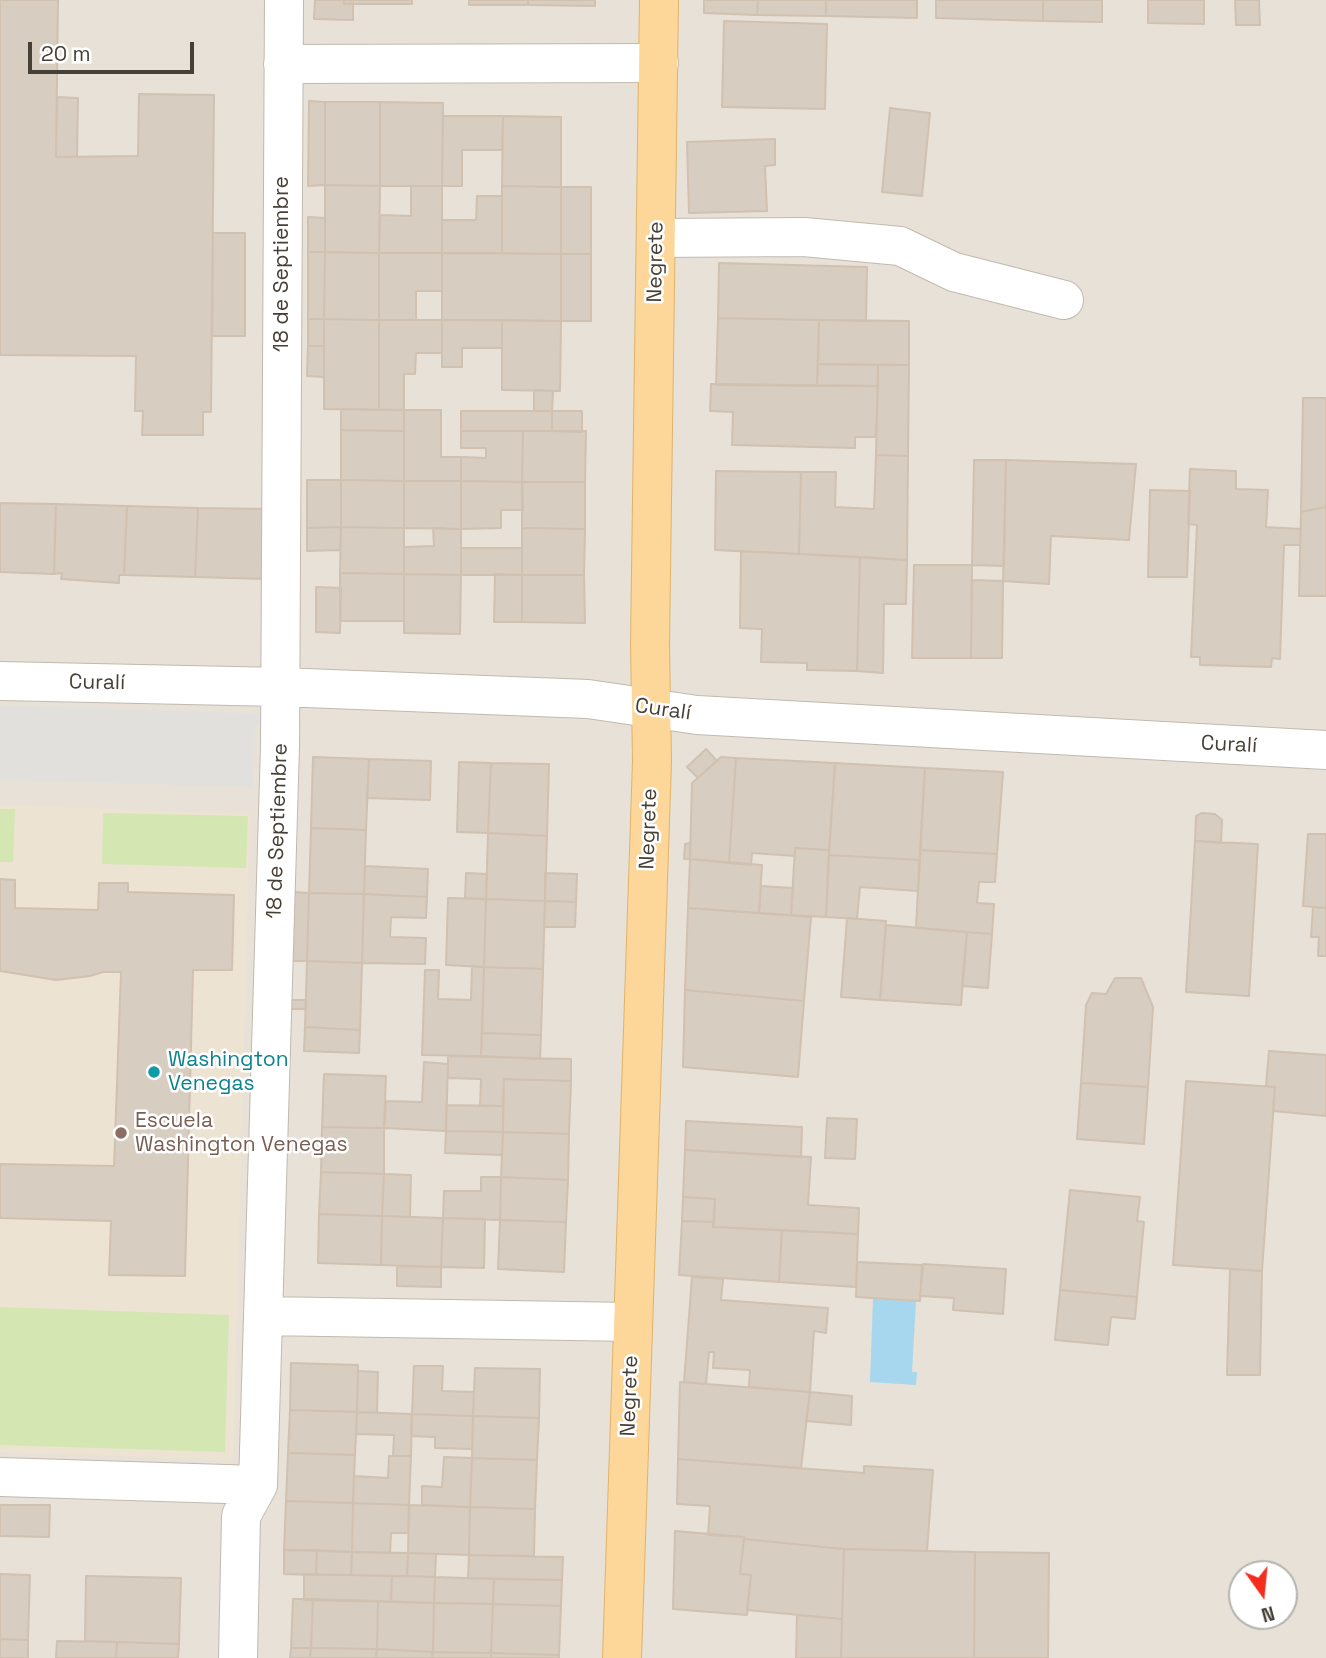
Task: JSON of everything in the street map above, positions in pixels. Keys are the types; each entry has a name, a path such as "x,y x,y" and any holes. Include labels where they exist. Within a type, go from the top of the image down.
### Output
{"main road":[{"name":"Negrete","path":"622,1658 652,761 659,0"}],"street":[{"name":"18 de Septiembre","path":"237,1658 241,1516 258,1485 280,774 284,0"},
{"path":"283,64 659,63"},
{"path":"656,238 804,237 900,246 954,272 1063,300"},
{"name":"Curalí","path":"0,681 280,687 587,699 697,715 1326,750"},
{"path":"264,1316 632,1322"},
{"path":"0,1477 258,1485"}],"shaded area":[{"path":"0,0 1326,0 1326,1658 0,1658"},
{"path":"0,705 267,714 255,728 253,787 0,780"},
{"name":"Escuela Washington Venegas","path":"0,805 250,814 233,1460 0,1452"}],"green space":[{"path":"0,809 15,809 13,862 0,862"},
{"path":"103,813 248,816 246,868 102,864"},
{"path":"0,1307 229,1315 225,1452 0,1445"}],"water":[{"path":"873,1299 916,1301 912,1372 917,1372 916,1385 870,1382"}],"building":[{"path":"0,0 58,0 56,157 138,156 139,94 214,95 211,412 203,412 203,435 142,435 143,411 135,411 136,356 0,355"},
{"path":"315,0 344,0 344,4 353,3 353,20 314,19"},
{"path":"344,0 412,0 412,4 344,4"},
{"path":"469,0 528,0 528,5 469,5"},
{"path":"528,0 595,0 595,6 528,5"},
{"path":"704,0 758,0 757,15 704,13"},
{"path":"758,0 826,0 826,16 757,15"},
{"path":"826,0 917,0 917,18 826,16"},
{"path":"936,0 1043,0 1043,21 936,18"},
{"path":"1043,0 1102,0 1102,22 1043,21"},
{"path":"1148,0 1204,0 1204,24 1148,23"},
{"path":"1235,0 1259,0 1260,25 1236,25"},
{"path":"724,21 827,24 825,109 722,107"},
{"path":"57,97 78,98 77,157 56,157"},
{"path":"309,101 325,102 325,185 308,186"},
{"path":"325,102 380,102 380,186 325,185"},
{"path":"380,102 443,103 442,186 380,186"},
{"path":"890,108 930,113 922,196 882,192"},
{"path":"443,116 503,116 502,150 462,150 462,186 442,186"},
{"path":"503,116 561,117 561,187 502,186"},
{"path":"775,139 775,165 765,166 767,211 689,213 687,142"},
{"path":"325,185 380,186 379,253 325,252"},
{"path":"411,186 442,186 442,253 379,253 380,215 411,216"},
{"path":"502,186 561,187 561,254 502,253"},
{"path":"561,187 591,187 591,254 561,254"},
{"path":"477,196 502,196 502,253 442,253 442,220 476,220"},
{"path":"308,217 325,218 325,252 308,252"},
{"path":"213,233 245,233 245,336 212,336"},
{"path":"308,252 325,252 324,319 308,319"},
{"path":"325,252 379,253 379,320 324,319"},
{"path":"379,253 442,253 442,291 416,291 416,320 379,320"},
{"path":"442,253 561,254 561,321 442,320"},
{"path":"561,254 591,254 591,321 561,321"},
{"path":"719,263 867,267 866,321 718,318"},
{"path":"718,318 819,320 817,386 716,385"},
{"path":"308,319 324,319 324,346 308,346"},
{"path":"324,319 379,320 379,410 324,409"},
{"path":"379,320 442,320 442,353 416,353 415,374 404,374 404,410 379,410"},
{"path":"442,320 502,320 502,348 462,348 462,367 442,367"},
{"path":"502,320 561,321 560,391 502,390"},
{"path":"819,320 909,321 909,365 818,364"},
{"path":"308,346 324,346 324,377 307,376"},
{"path":"818,364 878,365 878,386 817,386"},
{"path":"878,365 909,365 908,456 876,455"},
{"path":"711,384 878,386 876,437 855,437 855,448 732,445 733,412 710,411"},
{"path":"534,390 553,391 552,411 534,411"},
{"path":"1303,398 1326,398 1326,507 1301,512"},
{"path":"341,409 404,410 404,431 341,430"},
{"path":"404,410 441,410 441,457 461,457 461,481 404,481"},
{"path":"461,411 552,411 552,431 461,431"},
{"path":"552,411 582,411 582,432 552,431"},
{"path":"341,430 404,431 404,481 341,480"},
{"path":"461,431 523,431 522,482 461,481 461,457 486,458 486,448 461,448"},
{"path":"523,431 586,431 585,482 522,482"},
{"path":"876,455 908,456 907,560 799,554 801,472 836,472 835,507 874,509"},
{"path":"974,460 1006,460 1004,566 972,565"},
{"path":"1006,460 1136,464 1129,540 1051,536 1049,584 1003,581"},
{"path":"1190,469 1236,471 1236,489 1268,490 1266,527 1301,529 1300,545 1284,545 1280,659 1272,658 1271,667 1200,665 1200,657 1191,657 1197,525 1188,524"},
{"path":"716,471 801,472 799,554 715,550"},
{"path":"307,480 341,480 341,527 307,528"},
{"path":"341,480 404,481 404,528 341,527"},
{"path":"404,481 461,481 461,529 404,528"},
{"path":"461,481 522,482 523,510 501,510 501,528 461,529"},
{"path":"522,482 585,482 585,529 522,528"},
{"path":"1150,490 1190,491 1187,577 1148,577"},
{"path":"0,503 56,504 54,574 0,572"},
{"path":"56,504 127,506 124,575 119,575 119,583 61,579 62,573 54,574"},
{"path":"127,506 198,508 195,577 124,575"},
{"path":"1326,507 1326,596 1299,596 1301,512"},
{"path":"198,508 268,509 266,579 195,577"},
{"path":"341,527 404,528 404,574 340,573"},
{"path":"341,527 340,550 307,551 307,528"},
{"path":"433,528 461,529 461,575 404,574 404,547 434,546"},
{"path":"522,528 585,529 584,575 522,575"},
{"path":"461,548 522,548 522,575 461,575"},
{"path":"741,551 860,557 857,671 807,670 807,663 761,662 762,629 740,628"},
{"path":"860,557 907,560 906,604 884,604 883,673 857,671"},
{"path":"914,565 972,565 971,658 912,658"},
{"path":"340,573 404,574 404,621 340,621"},
{"path":"404,574 461,575 460,634 404,633"},
{"path":"495,574 522,575 522,622 494,622"},
{"path":"522,575 584,575 585,623 522,622"},
{"path":"972,580 1003,581 1002,658 971,658"},
{"path":"316,587 341,588 340,633 316,632"},
{"path":"706,749 717,761 698,778 687,767"},
{"path":"313,757 369,759 366,830 311,828"},
{"path":"721,757 736,758 729,863 690,859 692,783"},
{"path":"736,758 835,763 829,850 795,848 795,856 752,853 751,865 729,863"},
{"path":"369,759 431,761 430,800 367,798"},
{"path":"459,762 491,763 488,833 457,832"},
{"path":"491,763 549,764 547,836 488,833"},
{"path":"835,763 925,768 920,860 829,855"},
{"path":"925,768 1003,772 997,854 920,850"},
{"path":"1202,813 1215,814 1222,820 1221,843 1195,841 1196,816"},
{"path":"311,828 366,830 364,894 309,893"},
{"path":"488,833 547,836 545,901 486,899"},
{"path":"1308,834 1326,834 1326,908 1303,906"},
{"path":"1195,841 1258,844 1249,996 1186,992"},
{"path":"690,843 690,859 684,859 685,844"},
{"path":"795,848 829,850 826,917 791,915"},
{"path":"920,850 997,854 995,882 979,882 977,903 994,904 992,934 916,928"},
{"path":"829,855 920,860 918,891 860,887 857,919 826,917"},
{"path":"690,859 762,865 759,913 688,908"},
{"path":"365,866 428,869 427,897 364,894"},
{"path":"466,873 487,874 486,899 465,898"},
{"path":"545,873 577,874 576,902 545,901"},
{"name":"Washington Venegas","path":"0,879 15,880 15,908 98,910 99,883 128,883 128,892 234,895 232,970 193,970 185,1276 109,1275 111,1221 0,1218 0,1164 114,1166 121,972 103,972 56,980 0,971"},
{"path":"761,886 793,888 791,915 759,913"},
{"path":"293,892 309,893 307,961 292,961"},
{"path":"309,893 364,894 362,963 307,961"},
{"path":"364,894 427,897 426,918 391,917 390,937 426,938 425,964 362,963"},
{"path":"448,898 486,899 484,967 446,965"},
{"path":"486,899 545,901 543,969 484,967"},
{"path":"545,901 576,902 575,927 544,927"},
{"path":"1313,907 1326,908 1326,956 1318,956 1319,937 1311,937"},
{"path":"688,908 811,917 804,1001 685,990"},
{"path":"847,918 886,921 880,1000 841,997"},
{"path":"886,925 967,932 961,1005 880,1000"},
{"path":"967,932 992,934 988,988 962,986"},
{"path":"307,961 362,963 360,1030 305,1027"},
{"path":"472,966 484,967 481,1056 422,1055 425,970 439,970 438,999 471,1000"},
{"path":"484,967 543,969 541,1035 482,1033"},
{"path":"1115,978 1141,978 1153,1007 1148,1087 1081,1083 1086,1005 1092,993 1106,994"},
{"path":"685,990 804,1001 798,1077 683,1067"},
{"path":"291,1000 306,1000 306,1009 291,1009"},
{"path":"305,1027 360,1030 359,1053 304,1051"},
{"path":"482,1033 541,1035 540,1059 481,1056"},
{"path":"1269,1051 1326,1055 1326,1116 1273,1111 1275,1087 1266,1086"},
{"path":"448,1056 571,1059 571,1081 504,1079 503,1106 480,1106 481,1079 448,1078"},
{"path":"424,1062 448,1064 446,1131 384,1128 386,1101 422,1102"},
{"path":"324,1074 386,1076 384,1128 322,1127"},
{"path":"504,1079 571,1081 569,1134 503,1132"},
{"path":"1186,1081 1275,1087 1262,1271 1173,1265"},
{"path":"1081,1083 1148,1087 1144,1144 1077,1139"},
{"path":"446,1105 503,1106 503,1132 446,1131"},
{"path":"827,1118 857,1119 855,1159 825,1158"},
{"path":"686,1121 802,1127 801,1157 685,1150"},
{"path":"322,1127 384,1128 384,1174 321,1172"},
{"path":"446,1131 503,1132 502,1155 445,1153"},
{"path":"503,1132 569,1134 568,1180 501,1177"},
{"path":"685,1150 811,1157 808,1205 859,1208 858,1234 713,1227 715,1199 683,1197"},
{"path":"321,1172 384,1174 382,1216 319,1214"},
{"path":"384,1174 411,1175 410,1217 382,1216"},
{"path":"481,1177 501,1177 500,1220 443,1218 444,1191 481,1191"},
{"path":"501,1177 568,1180 566,1222 500,1220"},
{"path":"1070,1190 1140,1197 1137,1221 1144,1222 1137,1297 1060,1290"},
{"path":"683,1197 715,1199 714,1222 682,1221"},
{"path":"319,1214 382,1216 381,1265 318,1263"},
{"path":"382,1216 443,1218 441,1267 381,1265"},
{"path":"443,1218 485,1219 484,1268 441,1267"},
{"path":"500,1220 566,1222 564,1272 498,1269"},
{"path":"682,1221 714,1222 713,1227 782,1230 779,1282 679,1275"},
{"path":"782,1230 858,1234 856,1287 779,1282"},
{"path":"857,1262 922,1265 920,1301 856,1297"},
{"path":"923,1264 1006,1269 1003,1314 953,1310 954,1298 920,1296"},
{"path":"397,1266 441,1267 441,1287 397,1286"},
{"path":"1230,1269 1262,1271 1260,1375 1227,1375"},
{"path":"692,1277 723,1279 721,1300 828,1308 826,1333 814,1331 810,1392 749,1387 750,1370 713,1368 714,1352 709,1352 706,1384 684,1382"},
{"path":"1060,1290 1137,1297 1135,1319 1111,1317 1108,1345 1055,1340"},
{"path":"291,1363 358,1365 357,1412 290,1410"},
{"path":"414,1366 443,1366 442,1391 474,1392 473,1416 412,1414"},
{"path":"475,1368 540,1369 539,1418 473,1416"},
{"path":"358,1371 378,1372 377,1413 357,1412"},
{"path":"680,1382 810,1392 801,1468 678,1459"},
{"path":"810,1392 852,1396 851,1425 806,1421"},
{"path":"290,1410 357,1412 355,1455 288,1453"},
{"path":"357,1412 412,1414 411,1456 393,1456 394,1435 356,1434"},
{"path":"412,1414 473,1416 472,1449 435,1448 435,1437 411,1436"},
{"path":"473,1416 539,1418 537,1460 472,1458"},
{"path":"288,1453 355,1455 353,1503 286,1501"},
{"path":"389,1456 411,1456 409,1505 353,1503 354,1476 388,1478"},
{"path":"444,1457 472,1458 470,1507 422,1505 422,1486 442,1487"},
{"path":"472,1458 537,1460 535,1509 470,1507"},
{"path":"678,1459 864,1473 864,1466 933,1470 927,1551 844,1549 708,1535 710,1506 677,1504"},
{"path":"286,1501 353,1503 352,1552 284,1550"},
{"path":"353,1503 409,1505 408,1533 391,1533 390,1553 352,1552"},
{"path":"0,1505 50,1505 49,1537 0,1536"},
{"path":"409,1505 470,1507 469,1555 408,1553"},
{"path":"470,1507 535,1509 534,1556 469,1555"},
{"path":"675,1531 744,1537 740,1574 751,1575 747,1615 673,1609"},
{"path":"744,1539 844,1549 842,1619 747,1610 751,1575 740,1574"},
{"path":"844,1549 975,1552 974,1658 841,1658"},
{"path":"284,1550 317,1550 316,1575 284,1574"},
{"path":"317,1550 352,1552 351,1575 316,1575"},
{"path":"352,1552 408,1553 407,1576 351,1575"},
{"path":"975,1552 1049,1553 1048,1658 974,1658"},
{"path":"408,1553 436,1554 435,1577 407,1576"},
{"path":"469,1555 563,1557 562,1580 468,1578"},
{"path":"0,1574 30,1575 28,1640 0,1639"},
{"path":"304,1574 392,1576 391,1602 304,1600"},
{"path":"86,1576 181,1578 179,1644 85,1641"},
{"path":"392,1576 435,1577 434,1603 391,1602"},
{"path":"435,1577 494,1579 493,1604 434,1603"},
{"path":"494,1579 562,1580 561,1606 493,1604"},
{"path":"293,1599 313,1599 311,1648 291,1648"},
{"path":"313,1599 378,1601 377,1649 311,1648"},
{"path":"378,1601 434,1603 433,1652 377,1649"},
{"path":"434,1603 493,1604 491,1653 433,1652"},
{"path":"493,1604 561,1606 559,1655 491,1653"},
{"path":"797,1615 842,1619 841,1658 796,1658"},
{"path":"0,1639 28,1640 28,1658 0,1658"},
{"path":"57,1641 117,1642 116,1658 56,1658"},
{"path":"117,1642 179,1644 178,1658 116,1658"},
{"path":"291,1648 311,1648 310,1658 290,1658"},
{"path":"311,1648 377,1649 376,1658 310,1658"},
{"path":"377,1649 433,1652 432,1658 376,1658"},
{"path":"433,1652 491,1653 491,1658 432,1658"},
{"path":"491,1653 559,1655 559,1658 491,1658"}],"place":[{"name":"Washington Venegas","path":"154,1072"},
{"name":"Escuela Washington Venegas","path":"121,1133"}]}
